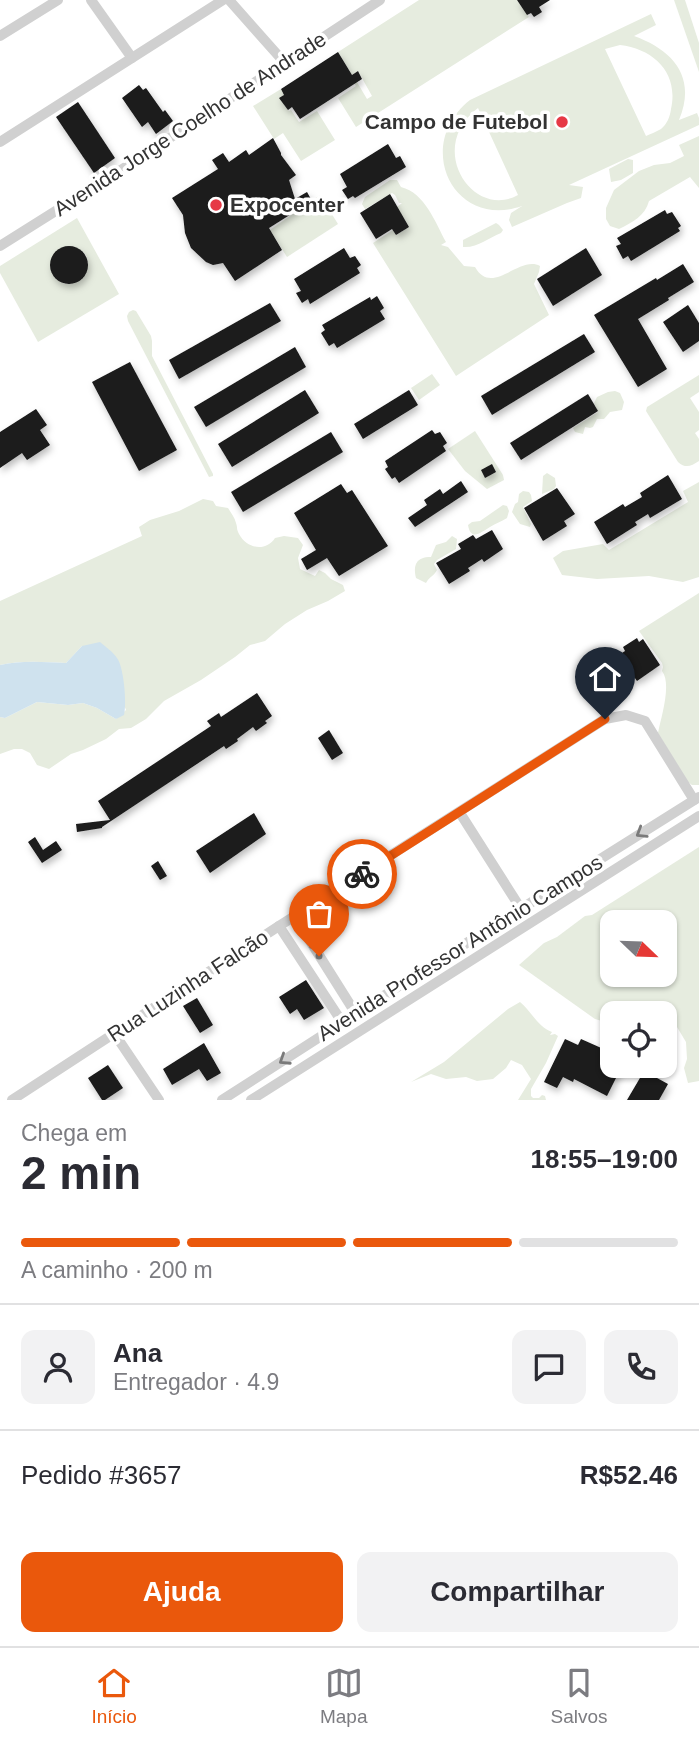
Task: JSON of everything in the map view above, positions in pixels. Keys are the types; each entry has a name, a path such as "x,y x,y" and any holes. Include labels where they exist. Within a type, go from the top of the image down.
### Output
{"street":[{"path":"0,36 58,0"},
{"path":"91,0 132,58"},
{"path":"0,142 223,0"},
{"path":"229,0 284,62"},
{"name":"Avenida Jorge Coelho de Andrade","path":"0,246 379,0"},
{"name":"Rua Luzinha Falcão","path":"12,1100 605,719 626,715 645,721 697,798"},
{"name":"Avenida Professor Antônio Campos","path":"222,1100 697,798"},
{"path":"460,813 521,909"},
{"name":"Avenida Professor Antônio Campos","path":"251,1100 699,816"},
{"path":"295,917 355,1014"},
{"path":"279,926 342,1022"},
{"path":"430,966 438,981"},
{"path":"409,980 418,993"},
{"path":"114,1033 159,1100"}],"shaded area":[{"path":"419,0 517,0 529,17 356,127 338,98 356,86 351,79 354,77 367,99 372,96 358,71 352,75 338,52"},
{"path":"674,0 685,0 699,43 699,72"},
{"path":"651,14 656,25 634,36 660,49 678,67 685,91 679,120 697,113 699,125 569,185 583,187 581,198 512,227 509,220 511,213 522,206 498,210 477,206 460,195 449,179 443,160 444,139 453,118 470,100","holes":["620,45 632,47 653,58 661,65 671,84 671,112 668,120 661,129 646,136 605,49","478,108 518,195 501,200 485,198 472,189 461,176 456,160 456,142 463,124"]},
{"path":"281,89 284,95 280,98 299,122 317,111 335,140 301,161 283,133 274,139 253,106"},
{"path":"699,136 699,188 690,177 649,201 645,211 634,221 619,229 610,226 606,219 606,208 614,190 639,171 670,163 684,156 679,145"},
{"path":"628,159 633,160 633,173 611,182 609,169"},
{"path":"390,180 397,180 401,187 417,195 446,242 441,245 448,247 464,266 475,267 489,278 523,266 540,266 534,284 549,315 456,376 373,243 393,230 396,235 409,227 397,207 402,203 399,203 392,193 365,209 362,204 365,197"},
{"path":"320,195 338,224 287,257 270,230"},
{"path":"77,218 119,294 38,342 0,273 0,266","holes":["68,246 81,250 87,257 84,274 70,284 62,283 51,270 53,257"]},
{"path":"496,223 503,230 501,233 478,244 463,247 463,240"},
{"path":"133,310 151,336 152,356 213,476 209,477 128,321 127,316"},
{"path":"432,374 440,385 419,400 411,388"},
{"path":"699,375 699,392 690,398 699,412 699,430 695,433 699,439 699,461 686,466 678,462 646,411 647,407"},
{"path":"615,391 620,393 624,402 622,410 610,412 604,419 597,419 593,427 585,427 583,434 575,432 573,428 598,412 594,403 597,397"},
{"path":"475,431 503,475 504,480 487,489 465,471 448,449"},
{"path":"547,473 555,478 556,486 542,494 543,476"},
{"path":"699,482 699,577 683,582 649,576 597,579 562,575 553,558 563,551 603,544 609,550 688,502 683,491"},
{"path":"523,491 531,495 532,501 523,507 530,527 520,524 512,512 519,494"},
{"path":"203,499 213,501 216,506 228,508 242,539 252,546 262,547 275,538 284,536 298,538 303,545 298,558 300,569 315,576 319,570 343,585 345,591 307,610 265,641 250,645 201,680 164,701 146,719 131,728 119,729 106,739 71,754 49,769 37,765 30,753 22,749 0,754 0,717 5,718 37,702 68,705 83,703 116,719 126,710 82,646 66,663 24,662 0,665 0,601 142,536 139,527 150,520 179,511"},
{"path":"503,505 507,506 509,511 507,518 480,533 471,533 468,525 480,521"},
{"path":"452,536 457,539 456,549 437,560 434,564 437,570 426,583 416,578 415,569 419,560 431,557 436,545 446,542"},
{"path":"699,593 699,785 692,785 658,733 665,701 665,677 662,663 639,631"},
{"path":"699,847 699,1081 688,1083 684,1068 687,1059 686,1042 677,1027 677,1001 600,1001 600,1020 519,965 544,943 557,937 585,916 592,915"},
{"path":"520,1002 552,1032 550,1035 558,1036 531,1089 533,1098 542,1095 546,1100 518,1100 531,1079 522,1065 511,1060 493,1079 446,1079 431,1074 411,1082 444,1062"}],"water":[{"path":"100,642 114,654 121,669 124,715 116,719 83,703 68,705 37,702 5,718 0,717 0,665 24,662 66,663 82,646"}],"building":[{"path":"517,0 550,0 539,7 542,12 534,17 531,13 527,15"},
{"path":"338,52 352,75 358,71 362,79 300,119 292,107 288,110 279,98 284,95 281,89"},
{"path":"139,85 143,90 146,88 173,121 156,134 148,122 142,127 122,98"},
{"path":"78,102 115,158 94,173 56,117"},
{"name":"Expocenter","path":"273,138 281,155 296,175 289,180 295,199 307,192 312,201 269,228 282,250 235,281 223,263 213,265 206,262 191,248 185,233 183,215 172,198 218,169 212,160 223,153 229,162 246,150 249,155"},
{"path":"388,144 396,158 400,156 406,167 355,198 353,196 348,199 342,190 347,187 340,174"},
{"path":"390,194 409,227 396,235 392,229 376,239 360,213"},
{"path":"665,210 667,214 672,212 681,226 678,228 680,231 631,261 628,256 623,259 616,246 621,244 617,238"},
{"path":"69,246 82,252 88,265 82,278 69,284 56,278 50,265 56,252"},
{"path":"344,248 350,258 355,256 361,265 357,268 360,273 310,304 308,299 302,303 296,293 301,291 294,279"},
{"path":"586,248 602,275 553,306 537,279"},
{"path":"683,264 694,282 638,319 667,369 638,387 594,315"},
{"path":"377,296 384,308 380,311 385,319 337,348 334,343 329,346 321,333 325,330 322,325 370,297 371,300"},
{"path":"270,303 281,321 179,379 169,360"},
{"path":"688,305 699,323 699,341 683,352 663,322"},
{"path":"584,334 595,352 492,415 481,396"},
{"path":"295,347 306,367 206,427 194,407"},
{"path":"130,362 177,450 139,471 92,382"},
{"path":"305,390 319,413 232,467 218,444"},
{"path":"409,390 418,405 363,439 354,424"},
{"path":"588,394 598,411 521,460 510,443"},
{"path":"36,409 47,425 40,430 50,445 27,460 22,453 0,468 0,432"},
{"path":"432,430 435,434 440,432 447,443 443,446 446,451 399,483 395,477 392,479 385,469 388,467 385,461"},
{"path":"331,432 343,452 243,512 231,492"},
{"path":"492,464 496,472 485,478 481,470"},
{"path":"668,475 682,499 650,518 648,514 635,522 637,525 607,544 594,522 623,504 625,507 642,497 640,493"},
{"path":"461,481 468,492 415,527 408,518 427,505 424,500 440,489 443,494"},
{"path":"341,484 347,493 352,490 388,546 339,576 327,558 307,570 301,559 316,550 294,513"},
{"path":"557,488 575,514 564,521 567,526 543,541 524,508"},
{"path":"492,530 503,549 484,562 482,559 468,568 470,571 449,584 436,563 461,549 458,544 473,535 476,539"},
{"path":"637,638 639,642 643,639 660,665 637,681 619,655 625,651 623,647"},
{"path":"257,693 272,716 265,721 267,723 256,731 253,727 237,739 238,741 226,749 224,746 102,828 77,832 76,824 110,820 98,801 211,726 207,721 219,713 221,717"},
{"path":"329,730 343,753 332,760 318,738"},
{"path":"254,813 266,834 210,873 196,851"},
{"path":"35,837 43,850 56,841 62,850 42,863 28,842"},
{"path":"158,861 167,876 160,880 151,866"},
{"path":"306,980 324,1008 304,1020 297,1009 290,1014 279,997"},
{"path":"197,998 213,1025 200,1033 183,1006"},
{"path":"565,1039 578,1045 581,1039 600,1047 600,1078 616,1078 607,1096 574,1079 573,1082 563,1077 557,1088 544,1082"},
{"path":"204,1043 221,1073 207,1081 199,1069 172,1085 163,1069"},
{"path":"108,1065 123,1088 102,1100 88,1078"},
{"path":"640,1078 657,1078 668,1084 659,1100 627,1100"}],"way so far":[{"path":"319,956 295,917 362,874"}],"place":[{"name":"Campo de Futebol","path":"562,122"},
{"name":"Expocenter","path":"216,205"}],"route":[{"path":"362,874 605,719"}]}
